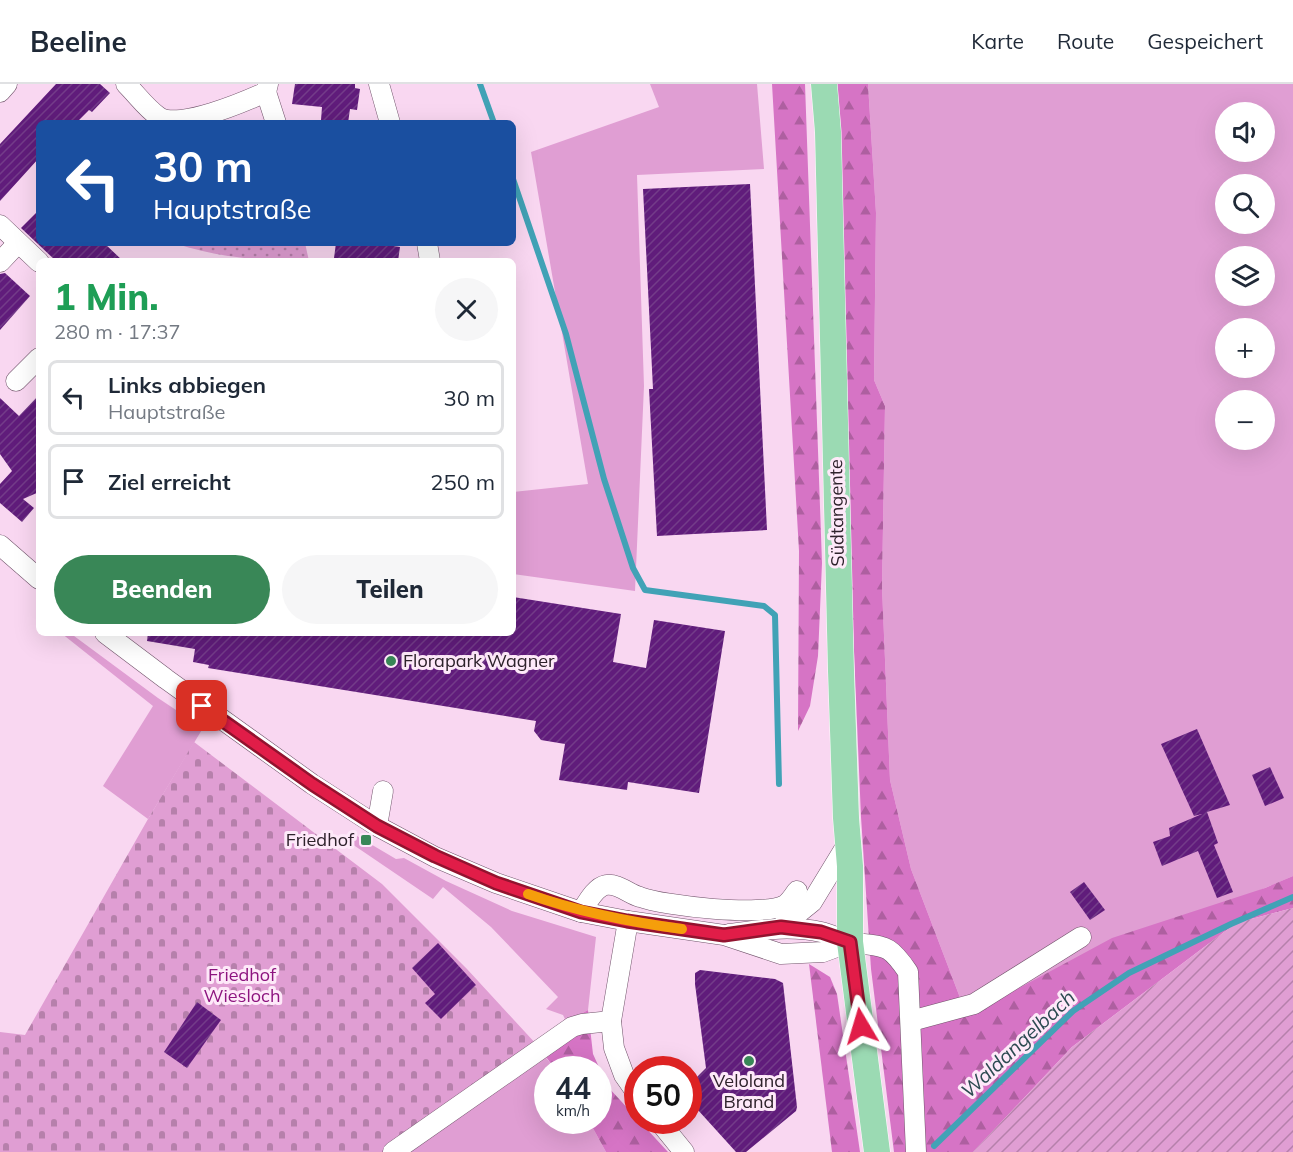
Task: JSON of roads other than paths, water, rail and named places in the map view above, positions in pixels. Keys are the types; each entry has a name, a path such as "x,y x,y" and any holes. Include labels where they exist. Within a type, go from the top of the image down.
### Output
{"main road":[{"name":"Südtangente","path":"824,84 828,132 841,670 850,866 850,942 877,1152"}],"street":[{"path":"0,92 7,84"},
{"path":"126,84 160,117 169,120"},
{"path":"378,84 389,120"},
{"path":"177,120 249,100 267,88 275,120"},
{"path":"0,225 36,259"},
{"path":"0,262 18,243"},
{"path":"16,381 36,361"},
{"path":"0,545 36,576"},
{"path":"109,636 166,680 312,784 377,826 435,856 496,883 581,912 724,935 780,954 823,952 850,942"},
{"path":"377,826 383,791"},
{"path":"781,927 813,902 848,843"},
{"path":"581,912 598,889 605,885 614,886 640,898 747,911 766,910 785,905 797,891"},
{"path":"624,1075 614,1048 610,1021 627,921"},
{"path":"724,935 781,927 821,932 850,942 882,946 898,956 908,972 916,1152"},
{"path":"911,1021 974,1004 1081,937"},
{"path":"393,1152 572,1027 610,1021"},
{"path":"669,1134 684,1152"}],"waterway":[{"path":"480,84 493,120"},
{"path":"516,188 566,334 604,479 633,568 645,590 764,606 775,615 779,784"},
{"name":"Waldangelbach","path":"934,1146 1073,1011 1129,973 1293,897"}],"place":[{"name":"Florapark Wagner","path":"391,661"},
{"name":"Friedhof","path":"366,840"},
{"name":"Veloland Brand","path":"749,1061"}],"park label":[{"name":"Friedhof Wiesloch","path":"242,985"}]}
